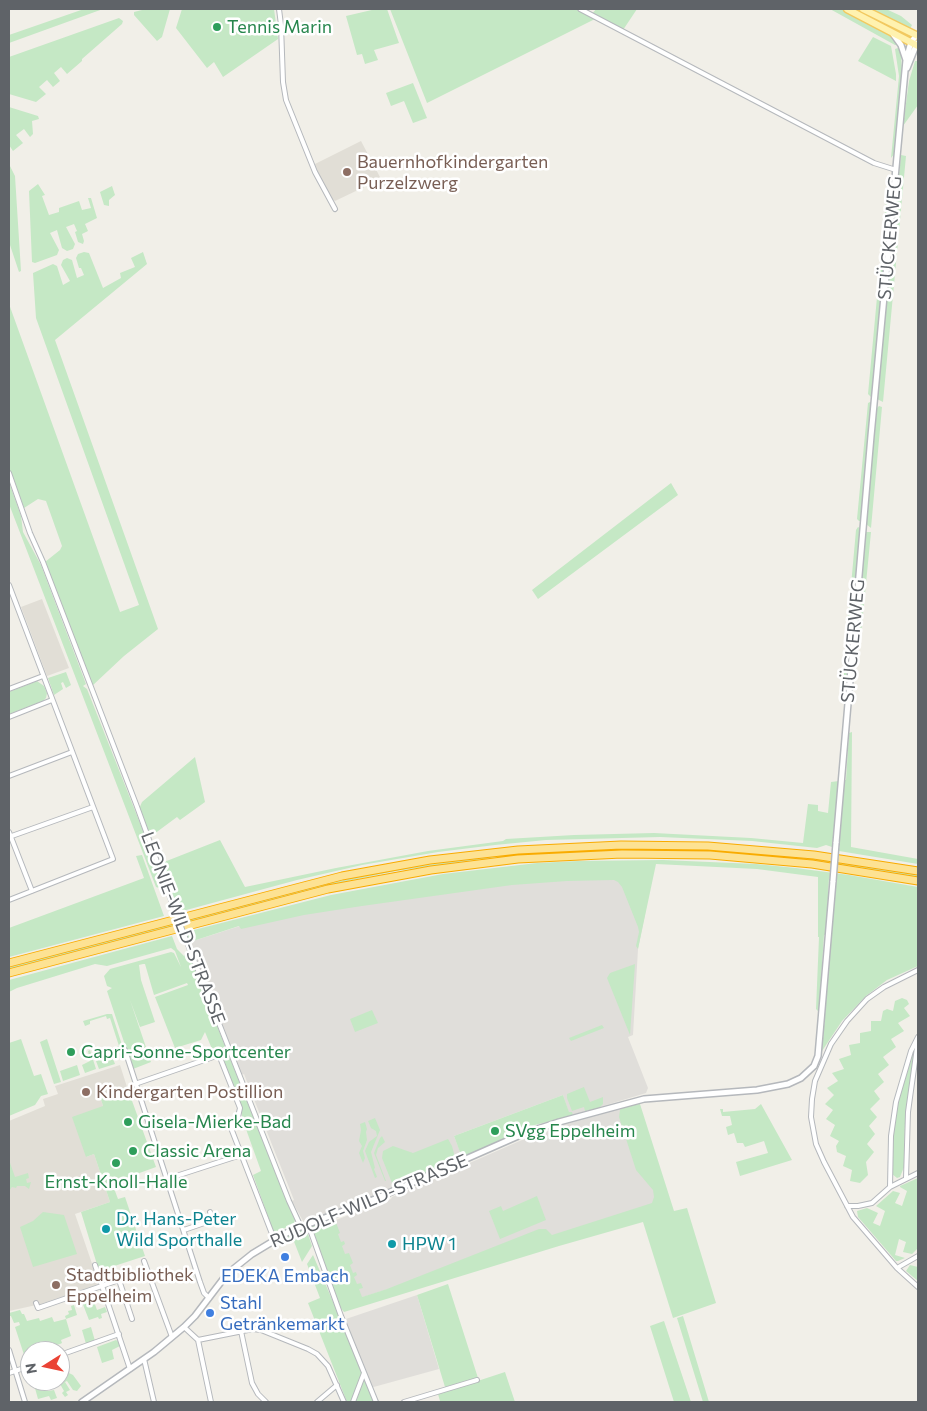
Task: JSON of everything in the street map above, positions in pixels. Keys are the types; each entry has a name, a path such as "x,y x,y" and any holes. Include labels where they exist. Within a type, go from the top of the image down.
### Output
{"highway":[{"path":"9,963 342,876 430,860 518,850 622,844 708,846 814,855 918,871"},
{"path":"9,973 328,889 431,870 518,859 614,854 710,855 812,864 918,881"}],"main road":[{"path":"847,9 915,44"},
{"path":"862,9 918,36"}],"street":[{"path":"278,9 281,25 283,82 286,100 315,172 336,209"},
{"path":"580,9 874,163 896,170"},
{"path":"892,32 901,45 906,60"},
{"name":"STÜCKERWEG","path":"905,73 918,36"},
{"name":"STÜCKERWEG","path":"677,1096 736,1093 788,1084 801,1078 814,1066 818,1056 869,454 906,60 915,44"},
{"name":"LEONIE-WILD-STRASSE","path":"9,473 30,533 43,562 136,804 185,937 289,1201 301,1226"},
{"path":"9,586 113,859 9,900"},
{"path":"9,689 43,676"},
{"path":"9,717 52,700"},
{"path":"9,776 72,752"},
{"path":"32,891 9,835 93,807"},
{"path":"918,970 884,987 867,1000 847,1021 831,1044 814,1082 811,1117 813,1130 824,1162 858,1225 897,1268 918,1287"},
{"path":"890,1187 890,1136 896,1102 911,1051 918,1038"},
{"path":"906,1178 908,1112 918,1038"},
{"path":"124,1050 204,1294 209,1298"},
{"path":"135,1084 219,1055 240,1108 238,1117 231,1122 230,1128 274,1239"},
{"name":"RUDOLF-WILD-STRASSE","path":"82,1402 144,1359 184,1327 227,1274 274,1239 301,1226 393,1192 533,1130 644,1099 677,1096"},
{"path":"167,1179 241,1155"},
{"path":"847,1206 872,1203 890,1187 918,1173"},
{"path":"184,1230 213,1220 210,1212"},
{"path":"308,1224 341,1316 376,1402"},
{"path":"897,1268 918,1256"},
{"path":"144,1261 172,1337"},
{"path":"95,1265 130,1369"},
{"path":"36,1303 38,1308 119,1280 132,1319"},
{"path":"184,1327 198,1340 211,1402"},
{"path":"198,1340 253,1329 261,1330 308,1349 325,1362 344,1402"},
{"path":"241,1331 252,1383 258,1394 266,1402"},
{"path":"70,1351 119,1334"},
{"path":"9,1350 25,1402"},
{"path":"144,1359 154,1402"},
{"path":"9,1373 20,1370"},
{"path":"353,1402 364,1373"},
{"path":"404,1402 477,1380"},
{"path":"317,1402 336,1385"}],"shaded area":[{"name":"Bauernhofkindergarten Purzelzwerg","path":"361,141 381,179 335,201 331,198 313,165"},
{"path":"42,599 69,668 47,676 21,607"},
{"path":"655,864 638,949 633,1035 628,1037 648,1088 646,1093 573,1115 571,1112 569,1113 563,1095 454,1136 462,1162 365,1203 363,1200 314,1219 303,1221 292,1201 294,1200 244,1074 241,1075 190,942 327,902"},
{"path":"120,1065 127,1087 100,1096 103,1106 86,1157 94,1154 110,1202 75,1214 99,1284 41,1304 9,1311 9,1121 45,1106 43,1099 58,1094 55,1086"},
{"path":"629,1105 660,1203 344,1303 315,1228 391,1199 522,1140 547,1132 546,1129"},
{"path":"417,1295 439,1369 370,1388 343,1320"}],"green space":[{"path":"84,9 103,9 9,43 9,35"},
{"path":"146,9 170,9 162,37 157,41 134,15 134,12"},
{"path":"182,9 274,9 278,39 223,77 214,62 207,68 176,28"},
{"path":"376,9 387,9 399,43 374,50 378,60 365,64 362,54 357,55 346,16"},
{"path":"390,9 575,9 595,19 427,103"},
{"path":"596,9 637,9 623,30 592,14"},
{"path":"830,9 843,9 892,37 899,45 895,45"},
{"path":"868,9 886,9 901,16 912,25 910,29"},
{"path":"119,18 123,21 122,24 67,74 61,67 54,73 60,81 53,87 47,80 39,87 46,94 36,102 9,94 9,57"},
{"path":"873,37 891,46 896,81 858,61"},
{"path":"898,48 901,53 902,76 895,153 891,158 899,76 895,49"},
{"path":"915,61 918,61 918,105 903,126 909,81"},
{"path":"413,83 427,118 413,123 404,101 391,106 386,93"},
{"path":"9,107 38,116 39,119 32,121 33,134 30,137 24,129 16,135 23,143 13,151 9,145"},
{"path":"901,155 906,156 883,402 877,399"},
{"path":"9,164 15,176 21,271 19,272 9,242"},
{"path":"888,179 892,187 872,398 868,394"},
{"path":"38,184 45,195 42,196 49,215 59,212 59,208 79,201 82,210 91,208 88,198 91,198 97,218 85,224 88,231 82,234 83,244 78,242 74,224 66,227 75,244 73,249 67,251 62,248 57,230 50,233 59,250 57,255 35,263 32,262 29,191"},
{"path":"112,186 115,195 109,200 109,206 104,205 100,192"},
{"path":"143,252 147,264 55,340 158,629 124,656 92,686 45,562 60,550 62,546 46,501 38,499 24,508 9,469 9,304 120,612 139,605 36,318 33,273 53,264 57,266 63,285 70,281 61,265 63,260 67,258 72,260 77,278 84,275 81,268 79,268 76,258 78,254 89,253 103,288 121,278 120,273 135,267 131,258"},
{"path":"868,403 872,403 861,521 859,521 857,519"},
{"path":"879,406 882,407 871,528 866,524 877,408"},
{"path":"9,482 21,516 23,532 41,565 86,684 83,686 87,689 149,846 146,852 155,862 161,878 163,885 159,888 156,887 9,504"},
{"path":"671,483 678,495 538,599 532,590"},
{"path":"858,527 860,528 850,640 847,642 856,530"},
{"path":"865,532 871,532 860,645 856,641"},
{"path":"849,648 845,695 843,694 845,652"},
{"path":"66,672 71,685 66,688 63,682 61,683 63,689 54,695 48,678"},
{"path":"37,681 44,686 47,693 46,698 43,701 9,714 9,692"},
{"path":"852,732 851,847 918,859 918,864 839,851 840,840 838,839 843,780 846,780 849,733"},
{"path":"195,757 205,802 180,820 177,817 150,837 139,809 142,802"},
{"path":"839,781 832,847 826,845 817,848 752,841 660,837 546,840 495,845 438,852 362,865 297,880 179,912 159,864 220,840 245,887 428,851 503,841 506,839 654,833 751,838 803,843 808,804 818,805 818,811 828,813 831,782"},
{"path":"636,848 696,849 799,857 878,868 918,875 918,877 814,860 706,851 602,850 490,858 396,871 328,885 9,969 9,967 292,892 361,876 439,863 515,854"},
{"path":"142,855 164,916 9,957 9,928 144,878 136,856"},
{"path":"663,860 756,864 796,868 918,887 918,966 887,980 866,996 842,1021 822,1051 836,879 829,878 819,1012 816,1009 819,937 818,877 757,869 656,864 638,949 636,946 639,932 638,927 622,887 614,880 512,885 362,906 304,915 241,929 239,926 190,942 186,932 331,895 443,874 537,863"},
{"path":"172,936 177,949 184,956 187,950 295,1220 294,1224 274,1233 253,1175 261,1171 242,1118 242,1111 220,1052 214,1054 205,1032 201,1040 175,1048 155,997 188,985 187,983 154,995 145,964 139,965 141,980 155,1022 140,1027 130,1000 151,1062 133,1069 107,991 112,988 107,986 104,976 110,969 171,952 174,953 181,967 175,951 171,948 107,966 95,964 9,992 9,980"},
{"path":"635,964 630,1035 607,978 610,973"},
{"path":"902,998 907,1000 909,1004 904,1008 910,1016 898,1023 904,1031 891,1039 896,1047 883,1057 889,1065 878,1074 884,1082 874,1091 880,1099 870,1109 877,1117 869,1126 875,1134 867,1144 874,1152 866,1162 868,1175 860,1183 850,1181 852,1170 843,1166 846,1156 837,1152 836,1146 839,1141 830,1136 835,1125 826,1119 833,1110 825,1104 834,1095 827,1088 838,1081 832,1073 844,1069 839,1059 851,1055 849,1045 860,1043 860,1033 871,1031 871,1021 881,1021 883,1011 887,1009 893,1011 895,1001"},
{"path":"372,1010 378,1023 355,1032 350,1019"},
{"path":"112,1014 123,1048 117,1050 116,1047 119,1046 110,1018 107,1019 106,1016 90,1021 90,1024 85,1026 83,1021"},
{"path":"602,1025 604,1028 571,1041 569,1038"},
{"path":"21,1039 34,1076 41,1074 48,1094 41,1096 35,1105 9,1116 9,1043"},
{"path":"47,1039 61,1082 54,1084 40,1042"},
{"path":"915,1047 905,1123 904,1167 900,1177 897,1178 892,1174 893,1135 898,1103"},
{"path":"90,1050 96,1069 85,1073 82,1065 90,1061 88,1051"},
{"path":"101,1059 102,1062 113,1059 115,1064 99,1069 96,1061"},
{"path":"77,1065 80,1075 63,1081 60,1071"},
{"path":"127,1087 156,1167 112,1183 118,1199 125,1197 145,1256 99,1271 81,1212 110,1202 94,1154 86,1157 72,1117 103,1106 100,1096"},
{"path":"584,1087 590,1102 603,1097 603,1104 599,1108 585,1111 584,1107 572,1111 567,1094"},
{"name":"SVgg Eppelheim","path":"563,1095 569,1112 572,1112 573,1115 535,1125 462,1157 454,1136"},
{"path":"640,1104 674,1211 687,1208 716,1303 673,1318 643,1222 344,1312 340,1307 312,1228 313,1225 331,1219 335,1220 341,1242 344,1241 345,1244 342,1246 345,1254 349,1253 353,1263 350,1265 353,1273 356,1272 357,1275 354,1277 357,1284 361,1283 363,1288 359,1289 362,1297 539,1229 546,1229 552,1235 652,1203 654,1197 653,1190 636,1170 619,1117 620,1110 624,1106"},
{"path":"761,1104 792,1160 740,1176 736,1162 768,1153 764,1141 745,1147 743,1143 737,1143 734,1133 728,1135 726,1127 732,1125 730,1116 722,1116 720,1109 723,1109 723,1112 755,1109"},
{"path":"375,1118 380,1130 371,1152 377,1177 375,1178 365,1151 369,1142 377,1136 376,1131 371,1128 368,1121"},
{"path":"365,1122 367,1140 363,1151 365,1158 363,1163 359,1153 362,1146 359,1141 360,1124"},
{"path":"382,1136 385,1142 378,1148 376,1155 386,1181 374,1153"},
{"path":"448,1139 456,1161 399,1186 392,1183 382,1158 383,1151 393,1146 413,1153"},
{"path":"9,1160 15,1177 28,1173 27,1183 31,1182 29,1189 25,1186 17,1186 16,1188 12,1187 9,1191"},
{"path":"918,1178 918,1248 912,1254 903,1252 906,1242 899,1239 895,1255 905,1258 896,1261 858,1217 857,1211 867,1208 878,1213 873,1223 880,1226 885,1211 876,1206 893,1191 900,1193 895,1203 902,1206 907,1191 900,1186"},
{"path":"537,1196 546,1220 500,1239 489,1211 501,1206 503,1211"},
{"path":"43,1212 64,1215 77,1254 33,1267 20,1227 33,1221"},
{"path":"304,1229 307,1231 312,1246 302,1262 293,1239 282,1244 280,1239"},
{"path":"313,1255 370,1388 374,1402 347,1402 308,1303 320,1298 307,1264"},
{"path":"910,1265 918,1267 918,1281 906,1271"},
{"path":"448,1284 478,1378 445,1387 417,1295"},
{"path":"93,1299 97,1310 105,1307 107,1312 101,1314 102,1318 99,1319 98,1317 89,1320 82,1302"},
{"path":"74,1305 77,1315 66,1319 65,1316 69,1314 68,1311 72,1310 71,1306"},
{"path":"20,1310 27,1321 39,1318 40,1321 52,1317 54,1322 66,1319 71,1336 61,1341 20,1342 15,1327 20,1325 19,1322 14,1323 9,1313"},
{"path":"683,1316 709,1402 703,1402 677,1318"},
{"path":"664,1321 691,1402 674,1402 650,1326"},
{"path":"91,1327 95,1341 86,1344 82,1330"},
{"path":"116,1340 120,1346 112,1350 114,1359 102,1363 97,1347"},
{"path":"505,1372 515,1402 436,1402 440,1401 438,1394"},
{"path":"70,1374 81,1386 77,1391 73,1390 70,1386"},
{"path":"36,1391 54,1391 57,1398 51,1400 49,1396 38,1399"},
{"path":"68,1391 66,1392 68,1395 65,1397 62,1393"}],"place":[{"name":"Tennis Marin","path":"217,27"},
{"name":"Bauernhofkindergarten Purzelzwerg","path":"347,172"},
{"name":"Capri-Sonne-Sportcenter","path":"71,1052"},
{"name":"Kindergarten Postillion","path":"86,1092"},
{"name":"Gisela-Mierke-Bad","path":"128,1122"},
{"name":"SVgg Eppelheim","path":"495,1131"},
{"name":"Classic Arena","path":"133,1151"},
{"name":"Ernst-Knoll-Halle","path":"116,1163"},
{"name":"Dr. Hans-Peter Wild Sporthalle","path":"106,1229"},
{"name":"HPW 1","path":"392,1244"},
{"name":"EDEKA Embach","path":"285,1257"},
{"name":"Stadtbibliothek Eppelheim","path":"56,1285"},
{"name":"Stahl Getränkemarkt","path":"210,1313"}]}
